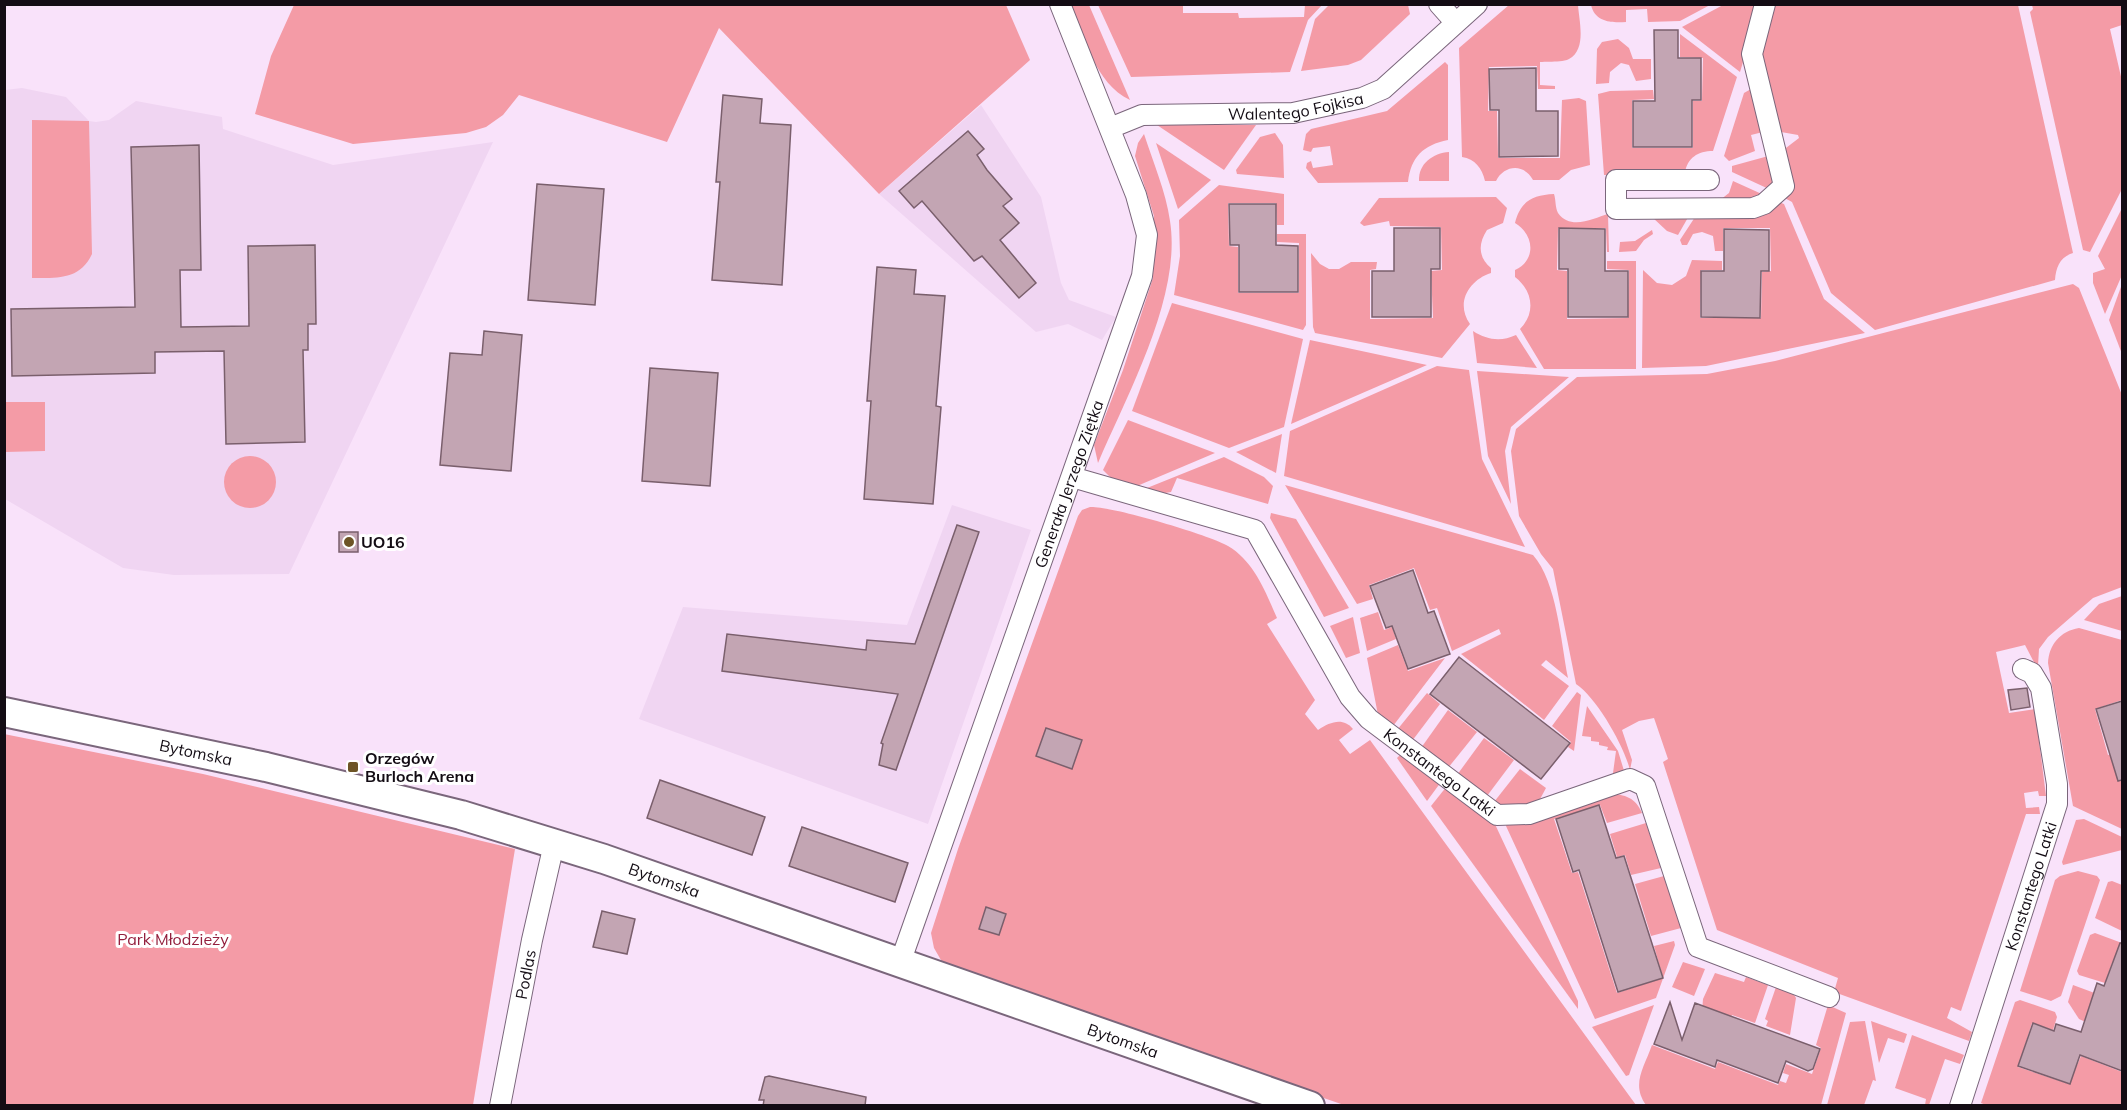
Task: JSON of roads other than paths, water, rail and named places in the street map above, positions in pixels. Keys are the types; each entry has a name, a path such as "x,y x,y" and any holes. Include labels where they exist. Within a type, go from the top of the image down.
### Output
{"street":[{"name":"Generała Jerzego Ziętka","path":"900,963 1139,286 1147,236 1136,195 1060,4"},
{"path":"1439,4 1455,22"},
{"name":"Walentego Fojkisa","path":"1110,128 1142,115 1293,113 1362,98 1383,89 1477,4"},
{"path":"1709,180 1616,180 1616,209 1753,208 1764,204 1784,186 1752,54 1765,4"},
{"name":"Konstantego Latki","path":"1072,477 1255,530 1350,697 1369,719 1497,815 1529,814 1630,779 1646,786 1698,947 1829,997"},
{"name":"Konstantego Latki","path":"1960,1106 2057,804 2057,784 2041,688 2032,673 2023,669"},
{"name":"Bytomska","path":"4,712 350,787 461,815 554,844 1310,1106"},
{"name":"Podlas","path":"500,1106 531,940 554,844"}],"place":[{"name":"UO16","path":"349,542"},
{"name":"Orzegów Burloch Arena","path":"353,767"}],"park label":[{"name":"Park Młodzieży","path":"173,939"}]}
